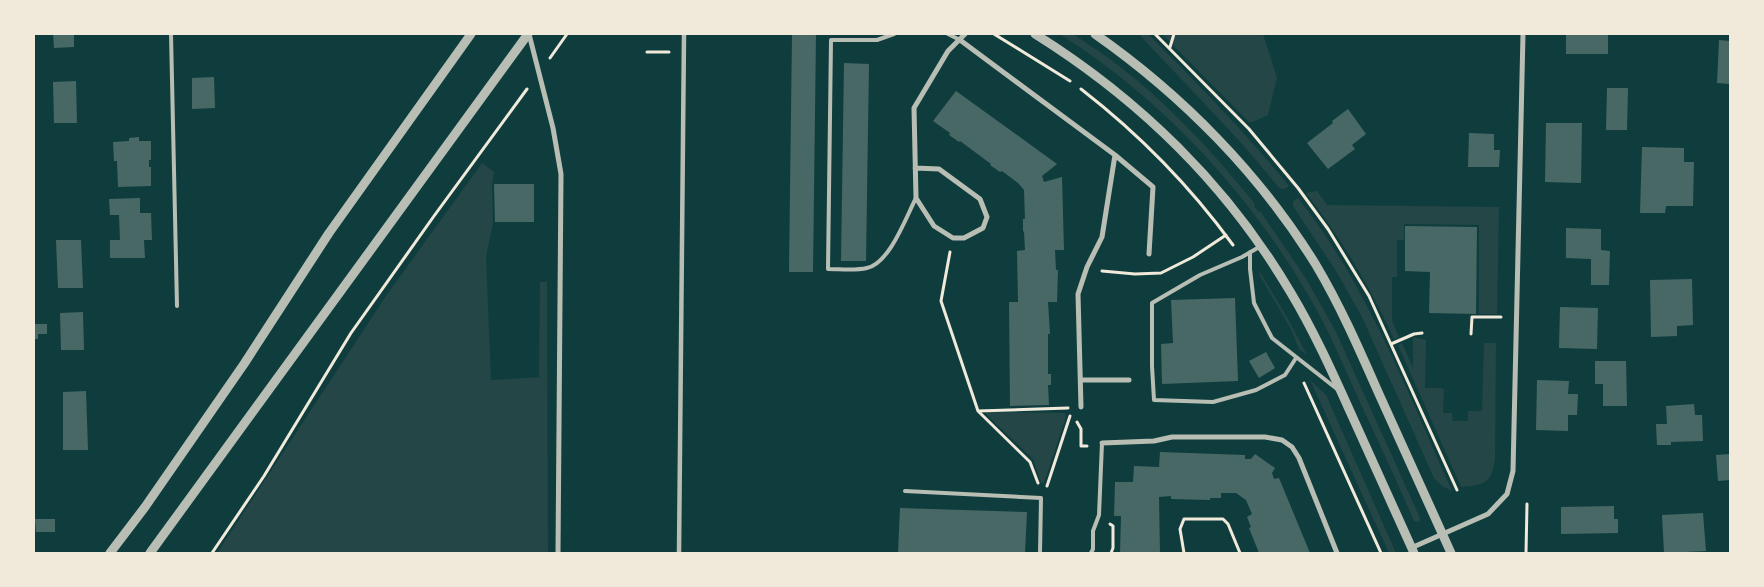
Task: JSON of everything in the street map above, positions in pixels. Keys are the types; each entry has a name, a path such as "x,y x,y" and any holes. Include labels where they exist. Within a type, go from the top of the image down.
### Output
{"street":[{"path":"110,553 244,364 329,233 470,34"},
{"path":"528,34 540,72 561,174 558,553"},
{"path":"150,553 528,34"},
{"path":"678,553 684,34"},
{"path":"916,168 939,169 980,199 987,217 983,228 964,238 953,238 934,226 916,198 914,108 948,51 965,34"},
{"path":"1035,34 1077,60 1140,111 1179,146 1220,192 1261,246 1306,318 1412,550 1442,534 1488,514 1507,494 1513,471 1523,34"},
{"path":"1095,34 1149,75 1204,125 1247,172 1285,221 1315,265 1344,317 1451,553"},
{"path":"960,40 1115,155 1153,187 1149,254"},
{"path":"1081,407 1078,294 1087,267 1102,237 1115,155"},
{"path":"1080,380 1128,380"},
{"path":"1102,443 1154,441 1172,437 1265,438 1282,440 1292,447 1298,458 1337,553"}],"lane":[{"path":"171,34 177,306"},
{"path":"894,34 877,40 831,40 828,270 867,268 879,263 889,251 916,198"},
{"path":"948,34 960,40"},
{"path":"1261,246 1200,275 1152,303 1154,400 1213,402 1256,390 1286,375 1296,358"},
{"path":"1250,252 1254,303 1272,338 1341,392"},
{"path":"1091,553 1093,549 1093,531 1099,515 1102,443"},
{"path":"905,491 1041,498 1040,553"}],"path":[{"path":"212,553 264,476 351,334 434,216 567,34"},
{"path":"994,34 1069,80 1122,122 1178,177 1231,242"},
{"path":"1170,48 1174,34"},
{"path":"953,238 941,301 978,410 1030,462 1041,498"},
{"path":"1471,334 1472,317 1498,317"},
{"path":"1391,344 1414,334 1422,333"},
{"path":"1301,374 1382,553"},
{"path":"978,410 1071,408 1049,484 1041,498"},
{"path":"1081,429 1081,442"},
{"path":"1526,553 1527,504"},
{"path":"1184,553 1180,530 1184,519 1223,520 1228,524 1240,553"},
{"path":"1110,553 1113,548 1113,531"}],"shaded area":[{"path":"1060,34 1070,34 1077,37 1097,50 1162,102 1201,141 1255,204 1254,206 1258,212 1260,211 1305,277 1336,332 1420,518 1419,522 1414,521 1321,318 1280,250 1254,214 1197,147 1165,116 1132,86"},
{"path":"1139,34 1148,34 1203,89 1289,186 1284,189 1279,188 1228,129"},
{"path":"1162,34 1263,34 1277,78 1268,115 1250,123"},
{"path":"482,163 494,172 492,185 493,223 486,256 491,380 543,377 539,377 540,282 547,282 548,553 217,553 386,296"},
{"path":"1317,191 1327,205 1499,207 1497,314 1479,314 1479,225 1404,224 1404,240 1397,240 1397,277 1392,277 1392,320 1399,338 1394,339 1354,264 1332,228 1306,193"},
{"path":"1298,198 1323,231 1365,303 1402,377 1452,491 1442,486 1434,478 1362,317 1336,271 1293,206 1293,201"},
{"path":"1260,272 1307,355 1299,349 1291,329 1260,276"},
{"path":"1413,337 1426,340 1425,388 1441,388 1444,390 1443,413 1452,413 1453,421 1468,421 1468,411 1482,411 1484,343 1496,343 1495,458 1492,473 1482,484 1461,487 1398,345 1402,343 1413,368"},
{"path":"1310,380 1326,395 1396,553 1389,553"},
{"path":"987,412 1065,413 1066,417 1044,483 1041,483 1033,459 986,414"}],"building":[{"path":"53,34 74,34 74,47 54,48"},
{"path":"792,34 816,34 813,272 789,272"},
{"path":"1566,34 1608,34 1608,54 1566,54"},
{"path":"1719,40 1730,41 1730,84 1717,83"},
{"path":"844,63 869,64 866,261 841,261"},
{"path":"214,77 215,108 192,109 192,78"},
{"path":"76,81 77,123 54,123 53,82"},
{"path":"1607,88 1628,88 1627,130 1606,130"},
{"path":"956,91 1057,164 1042,176 1044,182 1062,177 1064,250 1055,250 1056,270 1058,270 1057,302 1048,302 1050,334 1048,334 1048,374 1051,374 1051,385 1048,385 1049,405 1010,406 1009,302 1018,302 1017,251 1025,250 1023,231 1023,219 1025,219 1024,190 1018,183 990,165 933,121"},
{"path":"1348,109 1366,134 1352,145 1355,149 1328,169 1307,143"},
{"path":"1546,123 1582,123 1581,183 1545,182"},
{"path":"1469,133 1494,134 1494,150 1500,150 1499,167 1468,167"},
{"path":"139,137 139,141 151,141 149,167 151,167 151,186 118,187 117,161 114,161 113,142 129,141 129,138"},
{"path":"1642,147 1684,148 1684,162 1694,162 1693,206 1666,206 1665,213 1640,213"},
{"path":"494,184 534,184 534,222 495,222"},
{"path":"140,198 140,213 151,213 152,240 144,240 145,258 110,258 110,240 120,240 119,215 110,215 109,199"},
{"path":"1405,226 1477,227 1476,314 1429,313 1430,272 1405,271"},
{"path":"1566,228 1601,229 1601,250 1610,251 1609,285 1591,285 1591,259 1566,258"},
{"path":"56,240 81,240 83,288 58,288"},
{"path":"1692,279 1693,325 1677,326 1677,336 1651,337 1650,280"},
{"path":"1235,298 1238,381 1162,384 1161,344 1173,343 1171,300"},
{"path":"1560,307 1598,308 1597,349 1559,348"},
{"path":"83,312 84,350 61,350 60,313"},
{"path":"34,324 47,324 47,334 38,334 38,339 34,339"},
{"path":"1266,352 1275,368 1259,378 1249,361"},
{"path":"1595,361 1626,361 1627,406 1603,406 1603,384 1595,384"},
{"path":"1537,380 1569,381 1568,394 1578,394 1577,415 1568,415 1568,431 1536,430"},
{"path":"86,391 88,450 63,450 63,392"},
{"path":"1694,404 1695,415 1702,415 1703,441 1671,442 1671,445 1657,445 1656,424 1667,424 1666,406"},
{"path":"1160,452 1245,455 1245,459 1251,459 1255,454 1275,468 1272,473 1274,479 1279,478 1310,553 1259,553 1249,528 1251,527 1247,517 1252,514 1246,500 1236,493 1221,493 1221,498 1210,498 1210,500 1171,499 1171,496 1159,497 1160,553 1120,553 1121,516 1114,516 1115,482 1133,482 1134,466 1159,467"},
{"path":"1730,454 1730,480 1718,481 1716,455"},
{"path":"1614,506 1614,519 1618,519 1618,533 1561,534 1561,507"},
{"path":"900,508 1027,512 1025,553 898,553"},
{"path":"1703,513 1706,551 1664,553 1662,515"},
{"path":"35,519 55,519 55,532 36,532"}]}
